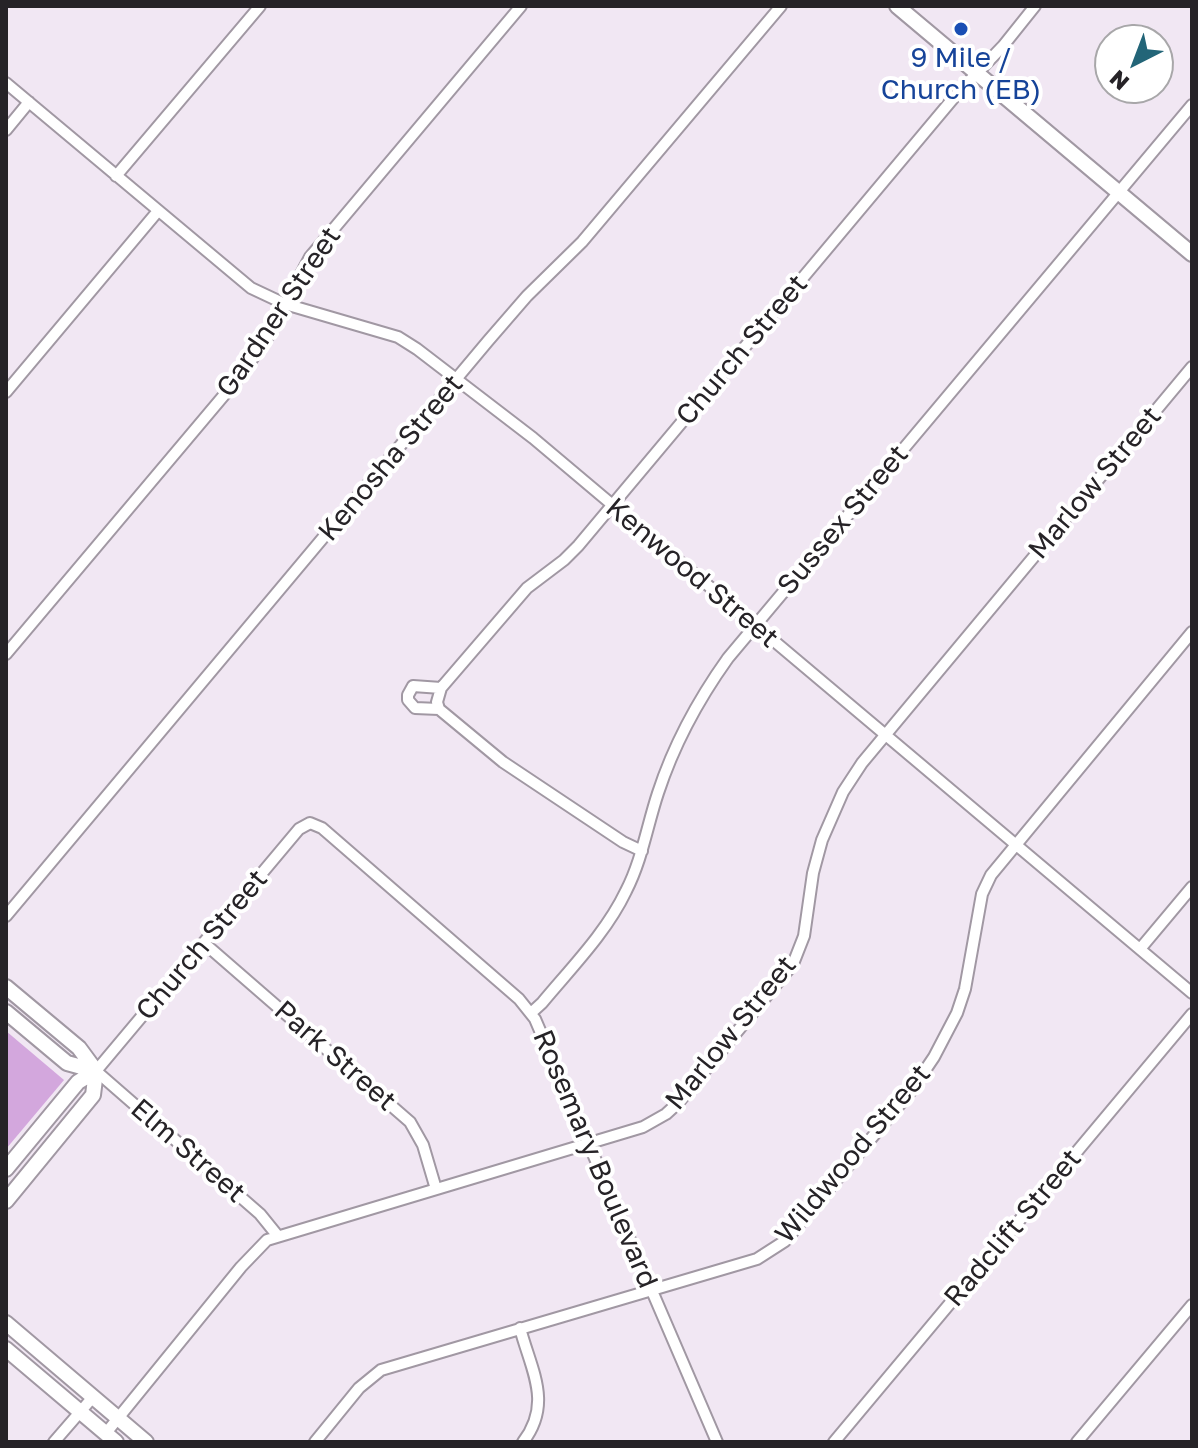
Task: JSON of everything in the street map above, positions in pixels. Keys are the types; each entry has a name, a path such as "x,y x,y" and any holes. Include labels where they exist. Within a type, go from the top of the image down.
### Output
{"street":[{"path":"116,176 260,6"},
{"name":"Gardner Street","path":"6,654 255,357 310,257 521,6"},
{"name":"Kenosha Street","path":"6,916 527,296 582,242 781,6"},
{"path":"897,6 1192,254"},
{"name":"Church Street","path":"441,688 527,588 574,551 975,73 1003,46 1035,6"},
{"name":"Kenwood Street","path":"6,83 241,282 285,304 398,337 457,379 533,438 1192,993"},
{"path":"6,130 29,102"},
{"name":"Sussex Street","path":"531,1013 615,912 642,851 658,793 679,738 718,673 754,626 1192,105"},
{"path":"6,392 158,211"},
{"name":"Marlow Street","path":"111,1438 119,1418 249,1257 267,1240 643,1127 672,1109 793,964 804,936 813,873 832,813 843,792 885,735 1192,367"},
{"name":"Wildwood Street","path":"315,1442 374,1373 757,1259 775,1249 911,1091 934,1057 957,1013 969,974 982,894 991,875 1192,632"},
{"path":"439,709 415,708 408,700 413,686 441,688 437,702 439,709 503,762 623,842 642,851"},
{"name":"Church Street","path":"6,1169 78,1082 96,1071 299,829 310,823"},
{"name":"Rosemary Boulevard","path":"310,823 322,828 519,999 531,1013 542,1032 717,1442"},
{"path":"1140,949 1192,887"},
{"name":"Park Street","path":"204,943 410,1122 423,1145 436,1189"},
{"path":"6,987 79,1048 96,1071"},
{"path":"6,1012 67,1063 96,1071"},
{"name":"Radclift Street","path":"834,1442 1192,1014"},
{"name":"Church Street","path":"6,1201 93,1095 96,1071"},
{"name":"Elm Street","path":"96,1071 260,1214 277,1235"},
{"path":"32,1138 47,1150"},
{"path":"1077,1442 1192,1305"},
{"path":"6,1323 146,1442"},
{"path":"520,1328 540,1404 536,1424 523,1442"},
{"path":"6,1349 111,1438"},
{"path":"54,1442 93,1397"}],"shaded area":[{"path":"6,1031 64,1080 6,1149"}],"place":[{"name":"9 Mile / Church (EB)","path":"961,29"}]}
